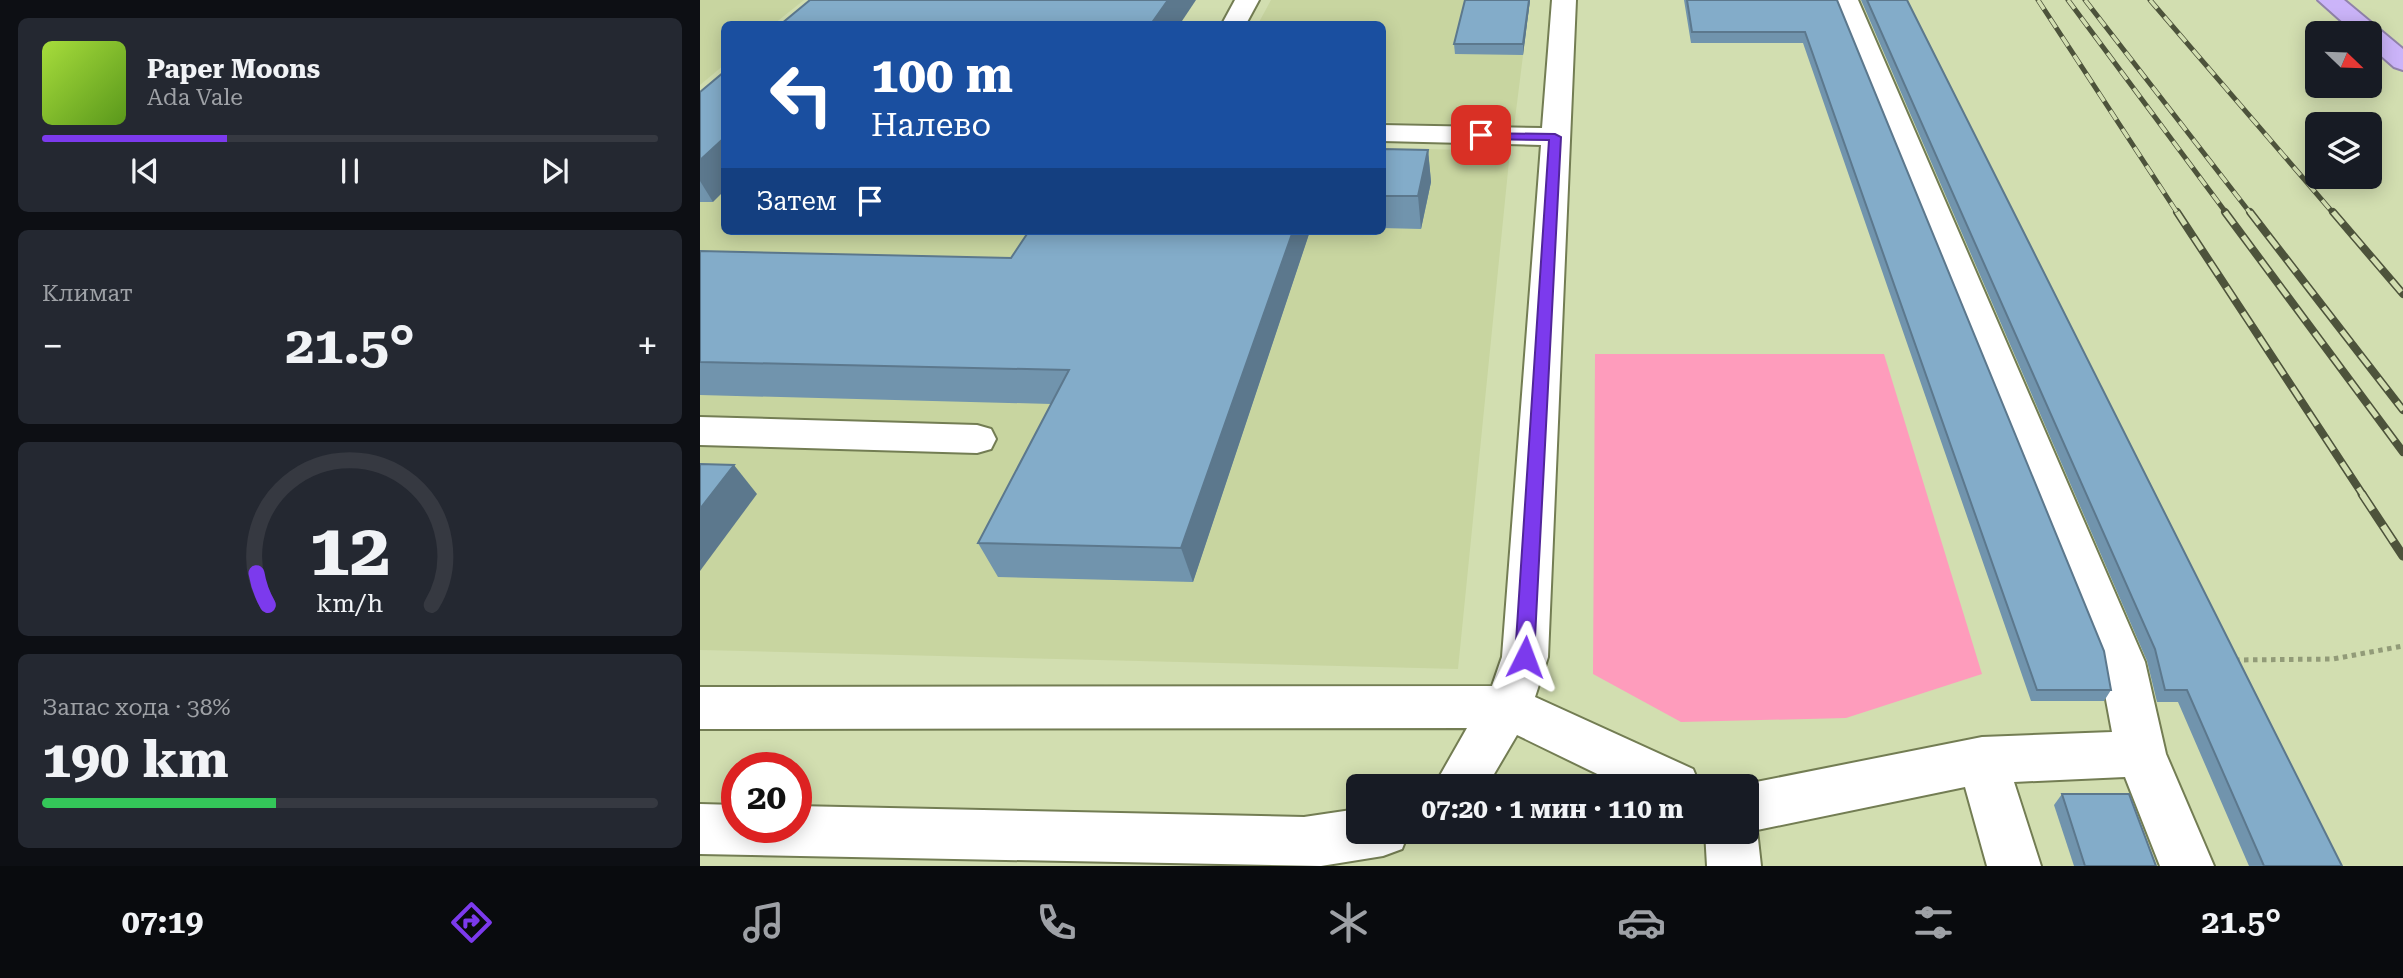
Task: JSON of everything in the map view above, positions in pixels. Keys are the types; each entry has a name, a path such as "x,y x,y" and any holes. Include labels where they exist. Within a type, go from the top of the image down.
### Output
{"highway":[{"path":"2330,0 2354,21"},
{"path":"2382,45 2403,62"}],"lane":[{"path":"1236,21 1247,0"},
{"path":"1466,774 1508,707 1525,657 1564,0"},
{"path":"1846,0 2122,662 2141,754 2187,866"},
{"path":"1386,133 1555,137"},
{"path":"700,431 977,439"},
{"path":"700,708 1508,707 1650,774"},
{"path":"1759,805 1982,760 2141,754"},
{"path":"1982,760 2014,866"},
{"path":"700,829 1304,843 1346,837"},
{"path":"1732,844 1734,866"}],"path":[{"path":"2228,661 2333,659 2403,646"}],"shaded area":[{"path":"700,0 804,0 778,21 721,21 721,68 700,85"},
{"path":"1271,0 1530,0 1514,127 1386,122 1386,21 1260,21"},
{"path":"700,132 721,133 721,235 1386,235 1386,148 1510,151 1458,669 700,650"},
{"path":"1595,354 1884,354 1982,674 1846,718 1681,722 1593,674"}],"building":[{"path":"810,0 1168,0 1153,21 785,21"},
{"path":"1465,0 1529,0 1523,44 1454,44"},
{"path":"1687,0 1837,0 2104,651 2111,690 2037,690 1805,32 1692,32"},
{"path":"1867,0 1907,0 2342,866 2264,866 2187,690 2165,690 2155,649"},
{"path":"721,74 721,141 700,160 700,92"},
{"path":"1386,149 1428,150 1418,196 1386,196"},
{"path":"1026,235 1292,235 1181,548 978,543 1069,370 700,362 700,251 1011,258"},
{"path":"700,464 734,465 700,509"},
{"path":"2062,794 2129,794 2156,866 2085,866"}],"railway":[{"path":"2038,0 2178,214"},
{"path":"2068,0 2227,214"},
{"path":"2085,0 2251,214"},
{"path":"2150,0 2334,214"},
{"path":"2177,212 2363,495"},
{"path":"2225,212 2403,452"},
{"path":"2250,212 2403,410"},
{"path":"2333,212 2403,294"},
{"path":"2362,494 2403,556"}],"route":[{"path":"1481,135 1555,137 1525,657"}]}
